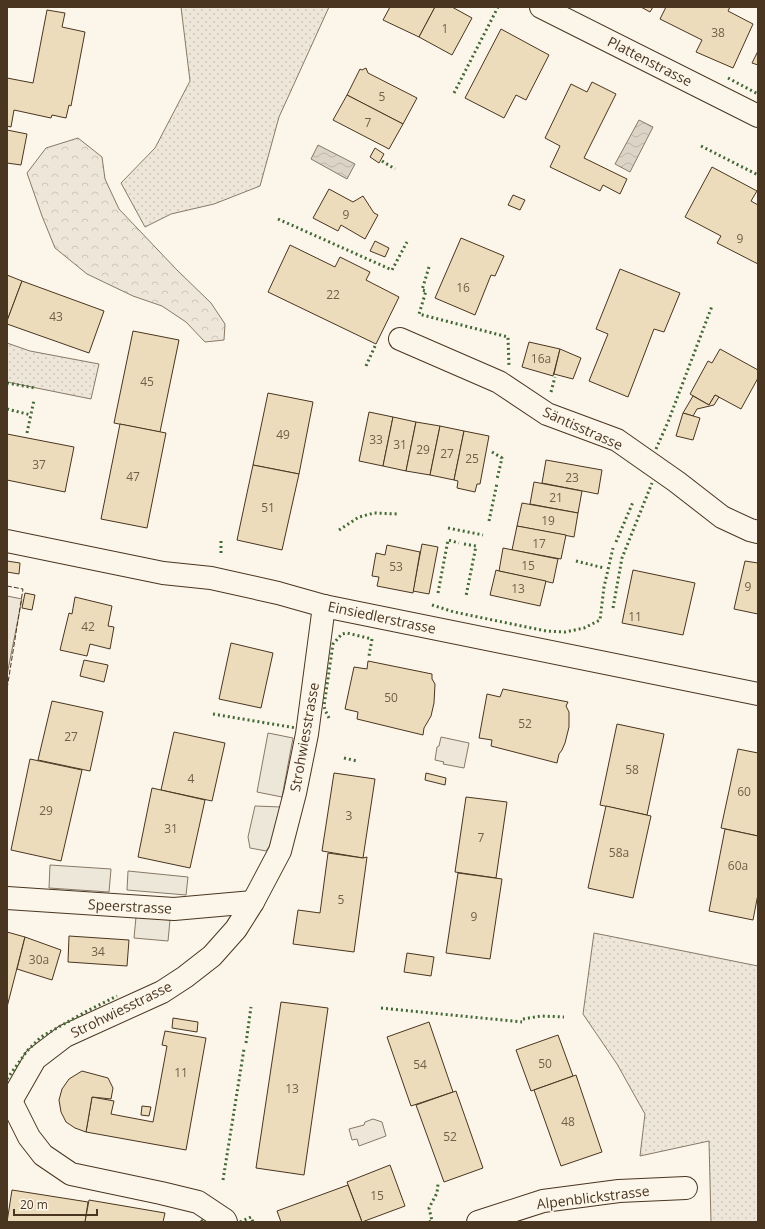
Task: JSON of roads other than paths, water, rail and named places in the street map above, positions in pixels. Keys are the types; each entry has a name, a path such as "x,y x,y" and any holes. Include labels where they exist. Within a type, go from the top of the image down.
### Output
{"street":[{"name":"Plattenstrasse","path":"541,7 758,116"},
{"name":"Säntisstrasse","path":"400,339 499,382 547,414 617,440 677,482 722,517 750,530 758,532"},
{"name":"Einsiedlerstrasse","path":"7,541 163,573 211,578 278,593 324,606 758,694"},
{"name":"Strohwiesstrasse","path":"226,1222 198,1202 71,1174 42,1155 29,1137 9,1102 35,1060 65,1036 162,992 185,977 212,956 236,929 254,902 280,851 295,793 307,734 324,606"},
{"name":"Speerstrasse","path":"7,898 174,909 254,902"},
{"name":"Alpenblickstrasse","path":"478,1222 543,1201 619,1191 686,1188"}],"water":[{"path":"639,120 653,127 630,172 615,164"},
{"path":"318,145 355,164 347,179 311,159"}]}
